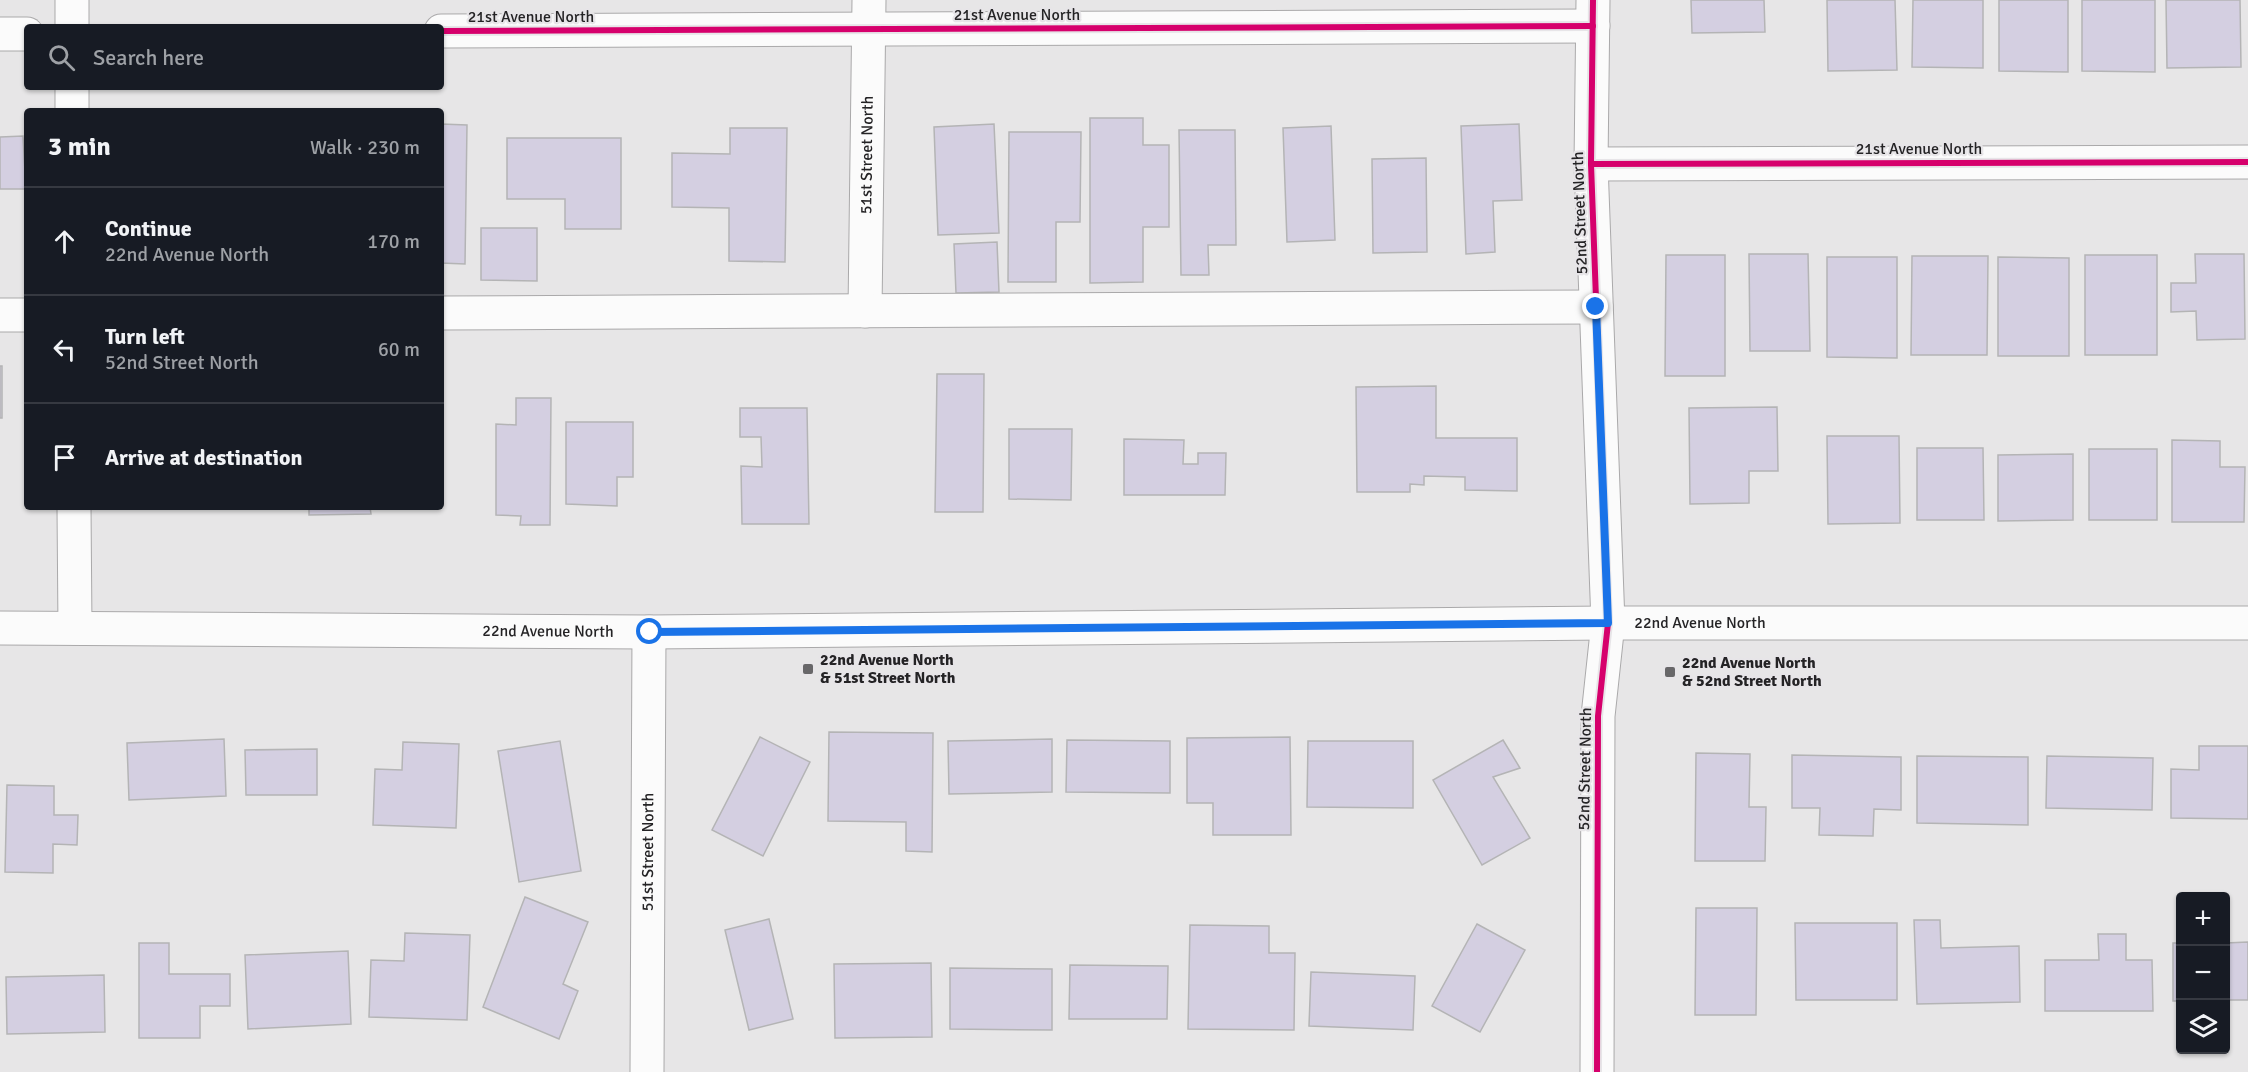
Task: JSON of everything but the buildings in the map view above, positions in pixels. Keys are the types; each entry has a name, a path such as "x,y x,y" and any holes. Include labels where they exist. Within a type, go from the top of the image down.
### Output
{"street":[{"path":"72,0 72,24"},
{"name":"21st Avenue North","path":"444,31 868,14 1593,13"},
{"name":"52nd Street North","path":"1593,13 1591,164 1608,623 1598,716 1597,1072"},
{"name":"51st Street North","path":"865,311 868,14"},
{"path":"0,34 24,34"},
{"path":"72,90 72,108"},
{"name":"21st Avenue North","path":"1591,164 2248,162"},
{"path":"444,313 1596,307"},
{"path":"0,315 24,315"},
{"path":"74,510 75,628"},
{"name":"22nd Avenue North","path":"0,628 650,632 1608,623 2248,623"},
{"name":"51st Street North","path":"646,1072 650,632"}],"cycle path":[{"path":"1593,0 1591,164 1608,623 1598,716 1597,1072"},
{"path":"444,31 1593,26"},
{"path":"1591,164 2248,162"}],"place":[{"name":"22nd Avenue North & 51st Street North","path":"808,669"},
{"name":"22nd Avenue North & 52nd Street North","path":"1670,672"}],"route":[{"path":"650,632 1608,623 1596,307"}]}
